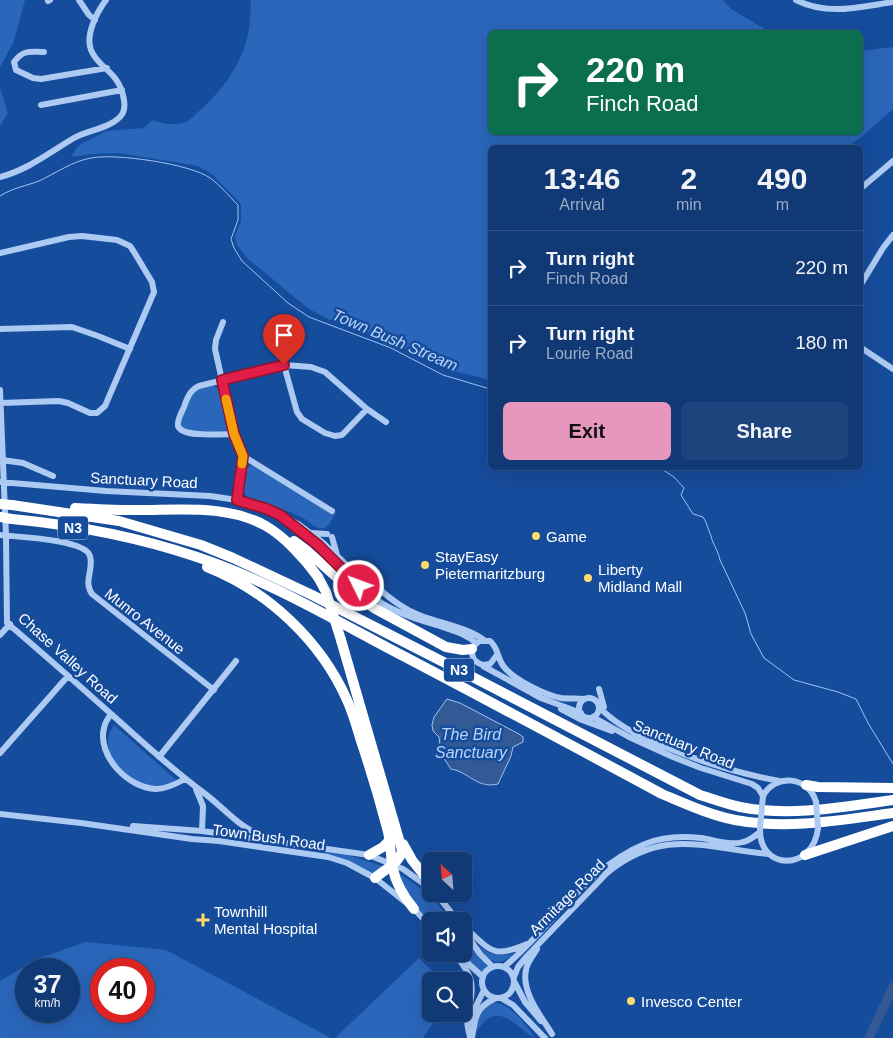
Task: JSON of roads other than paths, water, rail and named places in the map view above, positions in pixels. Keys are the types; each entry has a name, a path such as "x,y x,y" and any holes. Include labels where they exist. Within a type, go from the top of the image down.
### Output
{"highway":[{"name":"N3","path":"0,504 119,521 172,536 233,558 312,595 700,795 740,807 769,811 834,808 893,800"},
{"path":"24,507 204,510 240,516 267,526 305,549 340,581 374,608 446,647 463,650 474,646"},
{"name":"N3","path":"0,518 65,526 134,540 191,555 236,571 308,606 662,794 694,808 734,820 767,824 796,824 893,814"},
{"path":"267,526 296,550 318,577 326,592 341,640 397,829 402,854 398,860 374,878"},
{"path":"134,540 216,571 237,582 279,611 314,646 330,669 350,708 390,840 392,864 399,888 414,909"},
{"path":"806,785 818,787 893,788"},
{"path":"805,855 893,826"},
{"path":"397,829 408,854 422,872"},
{"path":"369,855 390,840"}],"street":[{"path":"79,0 89,15 95,20"},
{"path":"0,177 12,174 26,167 75,137 115,120 122,115 125,107 119,82 94,56 90,45 90,35 95,20 106,0"},
{"path":"796,0 828,10 893,2"},
{"path":"44,52 24,52 20,54 14,62 16,70 41,80 107,68"},
{"path":"41,105 122,90"},
{"path":"863,186 893,161"},
{"path":"863,280 893,235"},
{"path":"0,254 75,237 117,240 130,246 152,282 154,292 105,406 97,413 90,413 59,401 1,403"},
{"path":"863,271 867,273"},
{"path":"223,322 215,345 234,434 243,456 237,500"},
{"path":"0,329 72,327 130,349"},
{"path":"863,349 893,369"},
{"path":"284,365 297,412 302,418 325,433 335,436 342,435 367,409"},
{"path":"234,434 182,432 178,426 178,421 192,390 199,386 284,365 311,367 325,372 367,409 386,422"},
{"name":"Chase Valley Road","path":"0,390 1,482 8,624 184,779 245,829 268,840"},
{"path":"243,456 332,511"},
{"path":"2,460 23,463 52,476"},
{"name":"Sanctuary Road","path":"1,482 106,491 210,496 237,500 267,509 298,524 362,576"},
{"name":"Sanctuary Road","path":"280,515 318,545 346,575 359,584"},
{"path":"310,533 330,536 337,556"},
{"name":"Munro Avenue","path":"3,535 66,543 78,546 88,552 91,559 87,584 92,594 214,690"},
{"path":"367,592 373,591 377,587 378,580 369,573 362,576 359,584 361,589 378,601 400,612 463,634 474,646"},
{"path":"377,587 410,611 472,632 493,644 506,670 545,693 559,698 592,698 599,706 598,714 593,718 588,718 581,713 546,700"},
{"path":"0,606 7,601"},
{"path":"0,618 8,624 0,635"},
{"path":"484,640 474,646 472,654 474,660 582,720 629,737"},
{"path":"483,665 490,664 497,655"},
{"path":"159,757 236,661"},
{"path":"0,753 68,676"},
{"path":"599,689 603,706 619,724"},
{"path":"581,713 580,705 585,699"},
{"name":"Sanctuary Road","path":"599,706 619,724 641,737 702,762 780,782"},
{"path":"111,714 104,727 103,737 110,759 122,775 134,783 157,789 174,785 184,779"},
{"name":"Sanctuary Road","path":"593,718 629,737 701,768 752,784 758,788 763,796"},
{"path":"792,781 806,785 813,793 816,802 818,828 816,839 814,845 805,855 797,859 778,860 769,854 762,844 760,830 763,796 772,785 780,782 792,781"},
{"path":"196,788 203,806 202,831 207,837 219,841"},
{"name":"Town Bush Road","path":"0,814 219,841 328,857 346,863 374,878 422,917"},
{"name":"Town Bush Road","path":"81,823 202,831 369,855 392,864 422,882"},
{"name":"Armitage Road","path":"504,967 604,868 636,848 648,843 677,838 700,838 736,844 748,840 760,830"},
{"path":"192,839 202,831"},
{"name":"Armitage Road","path":"514,980 521,963 607,873 618,864 641,851 665,844 690,843 769,854"},
{"name":"Town Bush Road","path":"443,902 451,912"},
{"path":"472,935 484,946 499,952 508,952 531,942"},
{"path":"472,941 480,954 493,967"},
{"path":"541,942 526,967 525,978 530,995 551,1037"},
{"path":"462,962 467,970 472,987 467,1024 470,1038"},
{"path":"466,962 483,976"},
{"path":"493,967 504,967 510,971 525,1002 551,1037 513,1005 489,995 484,990 483,976 487,971 493,967"},
{"path":"470,1038 480,1008 486,1002 512,991 514,980"},
{"path":"470,1038 470,1023 473,1012 484,990"}],"water":[{"name":"The Bird Sanctuary","path":"447,699 460,703 523,737 523,742 513,747 511,756 498,784 484,784 451,769 441,754 439,737 433,731 432,725 434,717"}],"waterway":[{"name":"Town Bush Stream","path":"0,196 91,158 134,158 170,164 200,173 214,181 238,205 238,220 231,239 242,261 288,303 309,317 391,348 443,375 488,388"},
{"name":"Town Bush Stream","path":"663,470 674,477 684,488 681,495 693,514 703,517 720,560 745,613 751,634 764,658 794,680 856,699 893,764"},
{"path":"869,1038 893,987"}],"place":[{"name":"Game","path":"536,536"},
{"name":"StayEasy Pietermaritzburg","path":"425,565"},
{"name":"Liberty Midland Mall","path":"588,578"},
{"name":"Townhill Mental Hospital","path":"203,920"},
{"name":"Invesco Center","path":"631,1001"}]}
